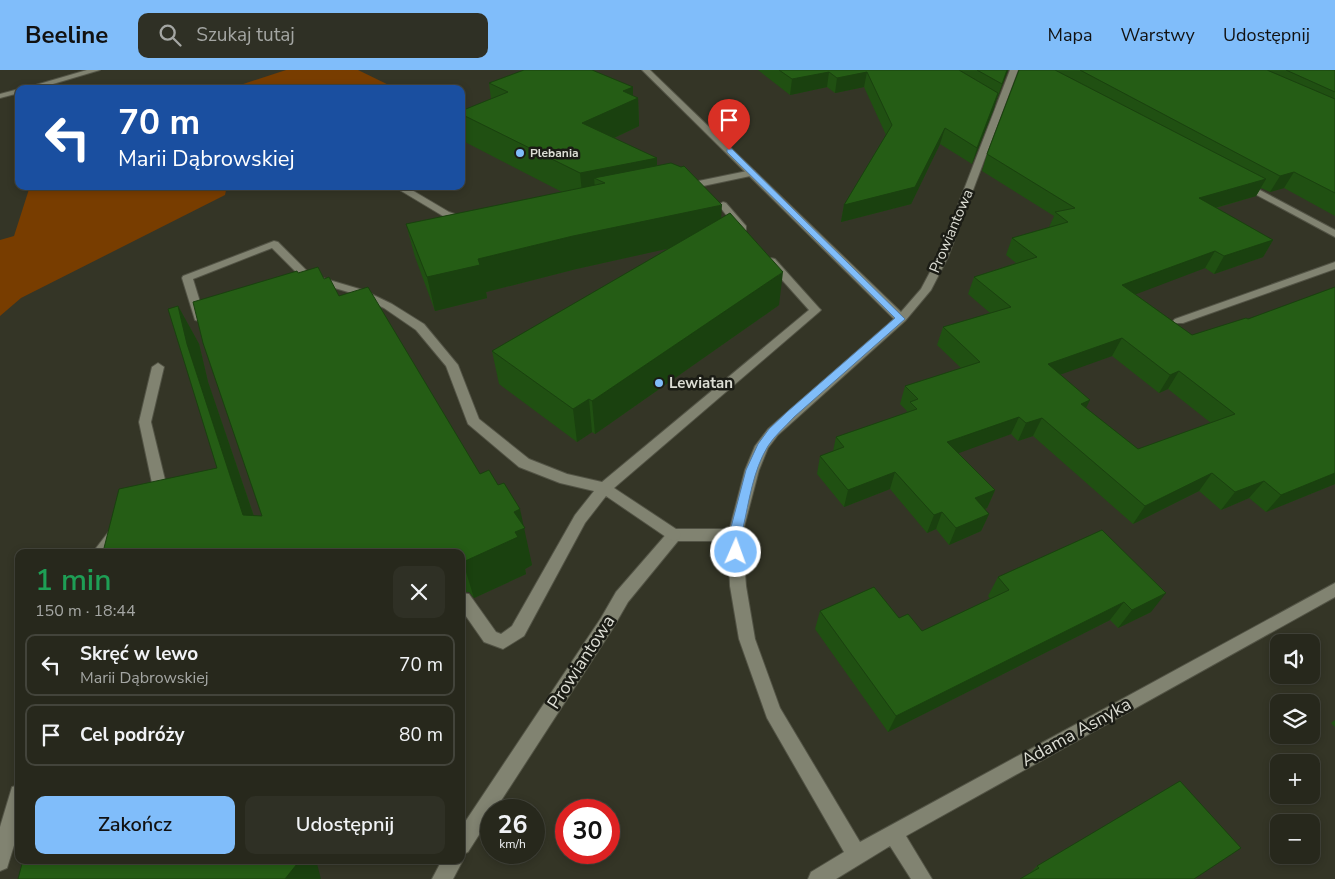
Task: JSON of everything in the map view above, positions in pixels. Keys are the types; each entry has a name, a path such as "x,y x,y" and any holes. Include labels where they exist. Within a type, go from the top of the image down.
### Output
{"street":[{"path":"41,85 96,70"},
{"path":"646,70 901,319"},
{"name":"Prowiantowa","path":"856,855 773,712 747,639 738,586 735,535 752,470 762,446 773,432 901,319 926,290 943,257 996,105 1014,70"},
{"path":"0,96 15,92"},
{"path":"674,189 752,172"},
{"path":"1230,177 1335,234"},
{"path":"405,190 446,214 474,221"},
{"path":"723,205 749,235"},
{"path":"203,320 187,278 274,244 306,276 359,292 388,306 420,327 452,364 473,421 524,463 565,479 604,488 674,535 735,535"},
{"path":"465,602 490,638 503,642 518,630 580,519 604,488 815,310 762,250"},
{"path":"1179,321 1335,265"},
{"path":"290,281 306,276"},
{"path":"158,367 145,422 159,484"},
{"path":"141,504 159,484 177,482"},
{"path":"103,549 124,524"},
{"name":"Prowiantowa","path":"465,836 607,624 622,597 674,535"},
{"name":"Adama Asnyka","path":"818,879 893,833 1335,589"},
{"path":"0,861 15,808"},
{"path":"893,833 922,879"},
{"path":"442,879 451,864"}],"shaded area":[{"path":"286,70 358,70 389,85 240,85"},
{"path":"29,190 226,190 225,195 21,298 0,316 0,240 14,236"}],"building":[{"path":"524,70 592,70 633,87 623,91 638,98 582,123 657,158 580,173 465,116 465,109 508,92 489,83"},
{"path":"779,70 959,70 998,93 977,148 945,128 915,187 844,205 892,125 867,72 837,78 829,72 792,79"},
{"path":"977,70 1007,70 1002,84"},
{"path":"1019,70 1055,70 1266,179 1199,198 1273,240 1224,256 1215,251 1122,285 1192,335 1246,318 1248,319 1335,287 1335,473 1281,495 1264,481 1235,492 1212,473 1145,506 1042,418 1026,423 1019,417 947,442 995,490 975,498 989,514 956,528 942,512 934,515 895,472 848,490 820,456 844,447 836,437 917,409 910,402 918,399 905,386 980,362 943,327 1011,307 974,277 1037,257 1012,238 1068,222 1055,212 1075,208 987,154","holes":["1122,338 1170,375 1179,371 1235,414 1138,449 1081,404 1090,400 1048,364"]},
{"path":"1080,70 1267,70 1335,99 1335,193 1294,172 1280,176"},
{"path":"1286,70 1335,70 1335,92"},
{"path":"671,163 681,167 684,166 722,205 573,236 478,259 480,265 427,277 406,224 605,183 594,178"},
{"path":"730,213 783,272 592,401 589,399 573,409 492,351"},
{"path":"318,267 324,279 329,277 339,296 368,287 480,474 489,470 498,485 504,483 520,509 514,512 525,528 515,532 518,537 465,561 465,549 104,549 119,489 217,468 168,309 178,306 187,344 243,515 262,516 203,343 193,302 297,271 298,273"},
{"path":"1102,530 1166,593 1132,610 1124,602 896,716 820,611 874,587 899,618 908,614 922,631 1009,590 998,577"},
{"path":"1180,781 1241,848 1194,879 1020,879 1039,868 1037,866"},
{"path":"22,864 297,864 285,879 18,879"}],"place":[{"name":"Plebania","path":"520,153"},
{"name":"Lewiatan","path":"659,383"}],"route":[{"path":"729,150 901,319 791,415 773,432 762,446 752,470 744,498 735,535 736,552"}]}
